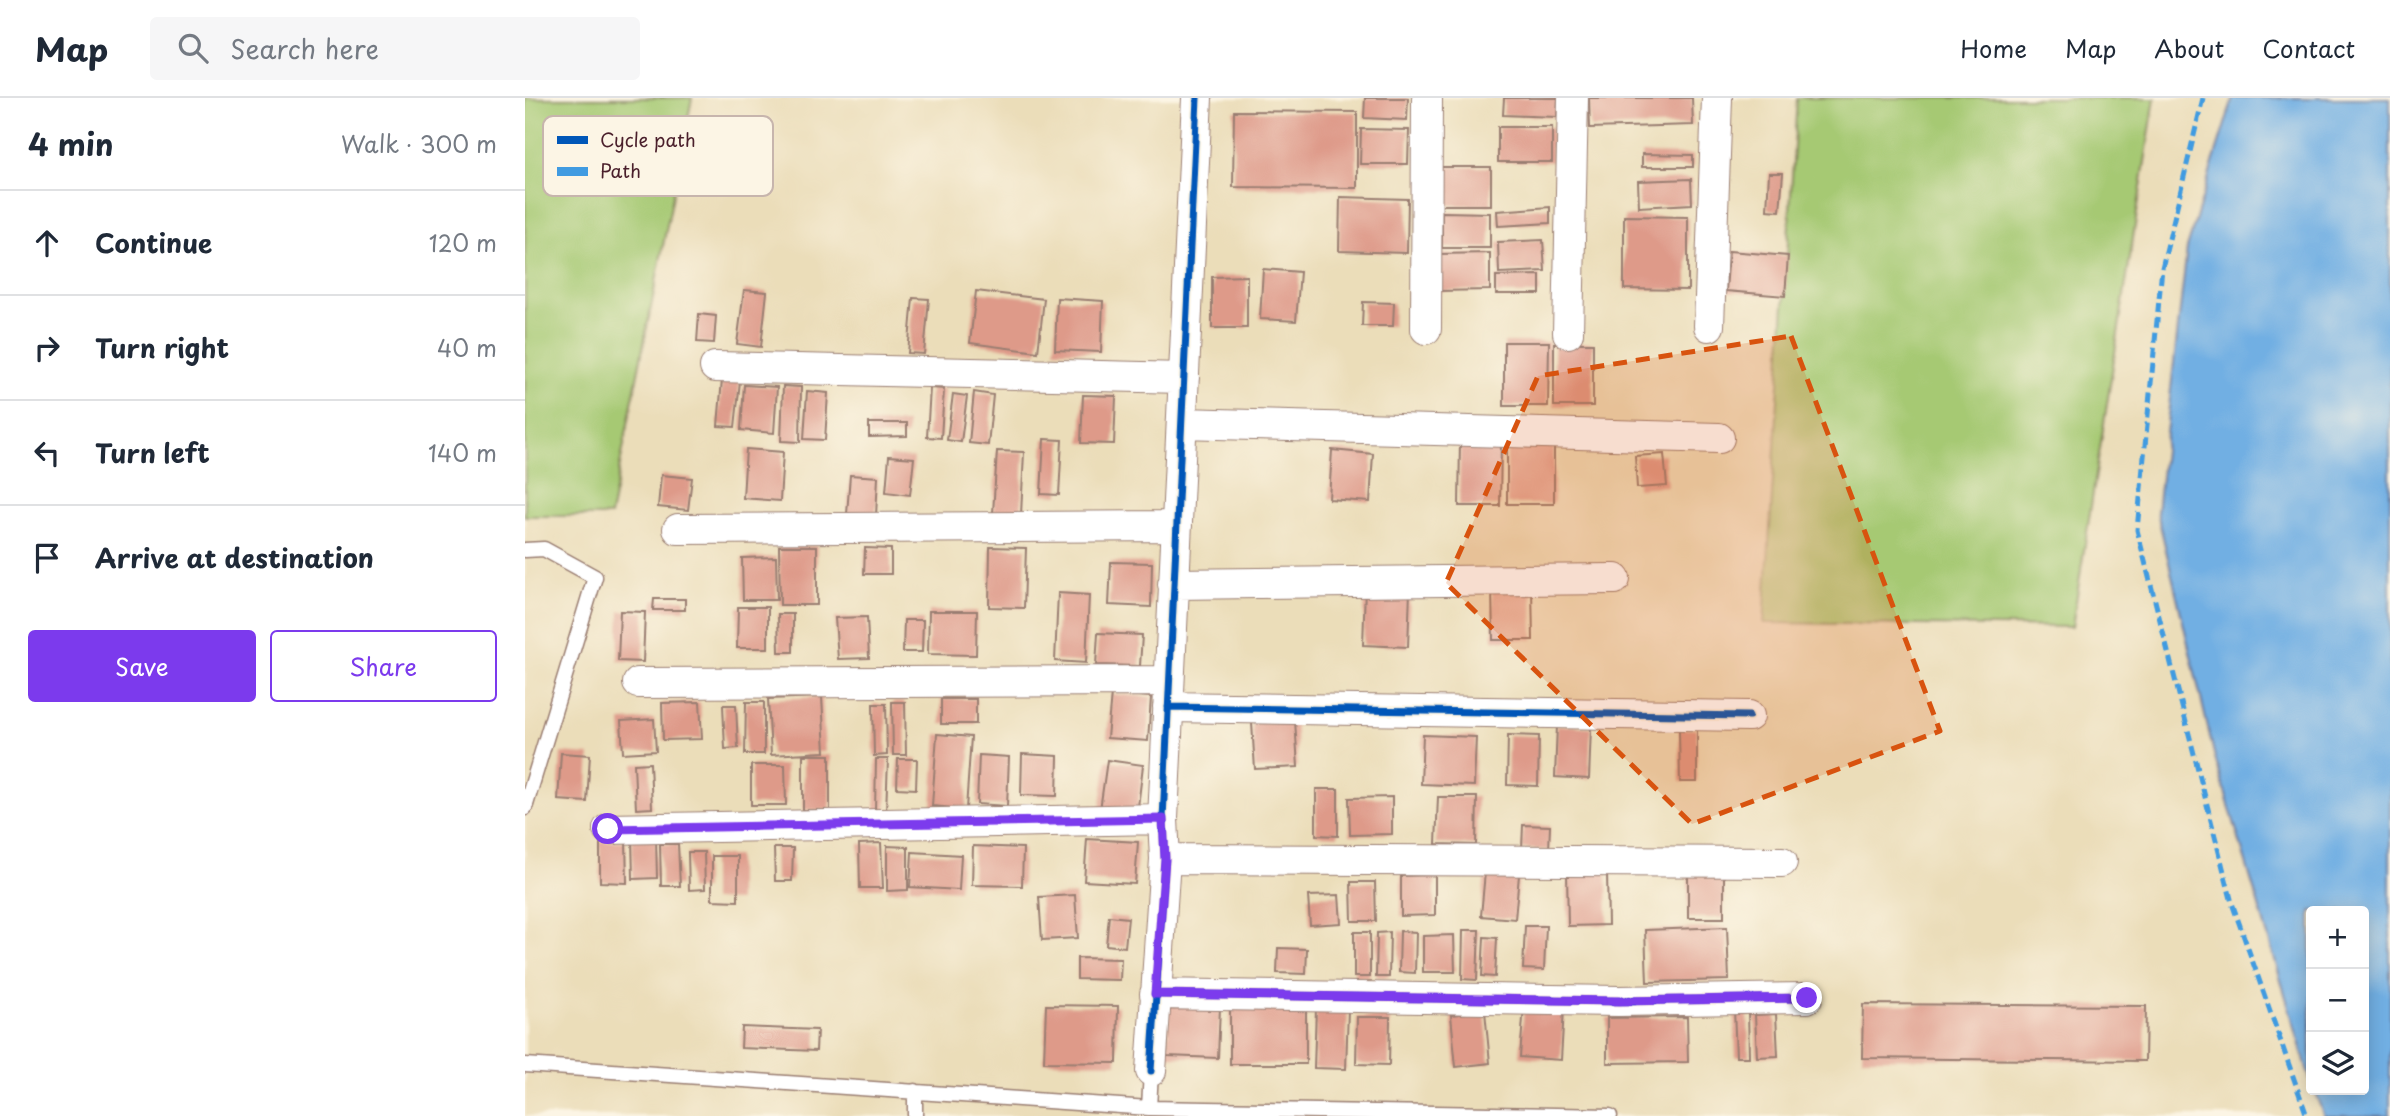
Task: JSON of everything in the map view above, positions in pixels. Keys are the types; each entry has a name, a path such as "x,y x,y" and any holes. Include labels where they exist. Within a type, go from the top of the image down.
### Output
{"street":[{"path":"1151,1071 1165,859 1163,819 1173,584 1198,98"},
{"path":"1426,329 1427,98"},
{"path":"1568,333 1573,98"},
{"path":"1709,326 1717,98"},
{"path":"715,367 1184,378"},
{"path":"1182,423 1719,438"},
{"path":"678,529 1177,526"},
{"path":"1173,584 1615,579"},
{"path":"638,683 1169,694 1749,716"},
{"path":"608,829 1163,819"},
{"path":"1165,859 1783,862"},
{"path":"1155,994 1619,1001 1807,998"}],"lane":[{"path":"525,550 544,550 595,577 525,808"},
{"path":"525,1065 1149,1108 1610,1116"},
{"path":"1149,1108 1151,1071"},
{"path":"915,1091 915,1116"}],"highlighted area":[{"path":"1791,336 1940,731 1692,824 1446,583 1538,376"}],"green space":[{"path":"525,98 692,98 688,116 543,116 543,196 673,196 610,516 525,516"},
{"path":"1797,98 2155,98 2072,627 1764,623"}],"water":[{"path":"2233,98 2390,98 2390,1116 2324,1116 2316,1095 2369,1095 2369,906 2306,906 2306,1065 2215,758 2157,512 2187,248"}],"building":[{"path":"1365,98 1408,98 1407,120 1364,118"},
{"path":"1504,98 1558,98 1557,117 1503,115"},
{"path":"1589,98 1692,98 1693,125 1590,128"},
{"path":"1234,111 1357,112 1357,188 1233,187"},
{"path":"1498,127 1552,127 1552,162 1498,162"},
{"path":"1361,129 1409,130 1408,164 1360,164"},
{"path":"1642,154 1693,155 1693,167 1642,167"},
{"path":"1438,167 1491,167 1491,205 1439,205"},
{"path":"1769,173 1783,173 1780,211 1767,210"},
{"path":"1691,179 1692,204 1639,207 1638,181"},
{"path":"1340,197 1408,199 1407,253 1339,251"},
{"path":"1550,207 1550,223 1498,226 1497,211"},
{"path":"1442,212 1490,213 1490,248 1442,248"},
{"path":"1624,216 1688,217 1688,290 1624,289"},
{"path":"1543,240 1545,271 1499,273 1498,242"},
{"path":"1729,251 1788,256 1785,296 1726,291"},
{"path":"1490,253 1490,290 1438,291 1438,254"},
{"path":"1263,269 1300,272 1296,321 1260,319"},
{"path":"1540,275 1540,294 1496,294 1496,276"},
{"path":"1247,276 1247,328 1212,328 1212,277"},
{"path":"744,290 767,292 761,347 737,344"},
{"path":"976,291 1044,299 1038,352 970,343"},
{"path":"913,298 929,299 924,354 908,353"},
{"path":"1057,298 1103,301 1101,352 1055,350"},
{"path":"1363,302 1394,303 1393,326 1362,326"},
{"path":"699,314 716,316 714,343 697,342"},
{"path":"1504,342 1549,342 1548,406 1504,406"},
{"path":"1554,343 1593,343 1593,406 1554,406"},
{"path":"722,379 740,381 735,427 718,426"},
{"path":"744,385 777,387 774,433 741,430"},
{"path":"783,386 801,387 800,442 781,441"},
{"path":"930,388 944,389 941,438 927,437"},
{"path":"807,391 828,393 825,440 804,439"},
{"path":"974,392 993,395 988,445 969,443"},
{"path":"953,394 967,396 961,442 947,440"},
{"path":"1083,395 1116,396 1114,444 1081,443"},
{"path":"869,423 907,423 907,436 869,437"},
{"path":"1044,439 1062,440 1059,495 1041,494"},
{"path":"1460,440 1501,441 1500,506 1459,506"},
{"path":"1507,445 1554,445 1554,504 1507,504"},
{"path":"746,449 783,452 780,501 743,498"},
{"path":"1332,450 1373,454 1370,502 1329,499"},
{"path":"997,451 1024,452 1021,515 993,513"},
{"path":"1664,454 1667,486 1637,488 1635,456"},
{"path":"889,456 914,458 910,495 886,492"},
{"path":"661,475 692,478 688,510 658,507"},
{"path":"850,475 878,477 876,516 847,514"},
{"path":"779,546 817,546 817,605 780,605"},
{"path":"990,547 1026,548 1024,608 989,607"},
{"path":"865,548 891,549 891,574 864,574"},
{"path":"776,557 777,600 743,600 742,558"},
{"path":"1111,562 1152,563 1151,607 1109,605"},
{"path":"1532,587 1533,640 1493,640 1492,588"},
{"path":"1365,588 1410,590 1408,647 1363,645"},
{"path":"1058,593 1089,595 1086,663 1055,661"},
{"path":"654,599 685,599 685,610 653,610"},
{"path":"738,607 768,607 768,648 737,648"},
{"path":"620,611 645,612 643,662 618,661"},
{"path":"929,611 977,611 976,655 928,654"},
{"path":"778,614 793,614 793,652 779,652"},
{"path":"867,617 869,658 838,659 835,618"},
{"path":"904,620 923,620 922,652 903,652"},
{"path":"1098,633 1142,635 1140,666 1096,665"},
{"path":"1111,694 1151,697 1148,741 1107,738"},
{"path":"822,697 825,752 771,755 768,699"},
{"path":"941,699 976,699 976,724 941,724"},
{"path":"700,702 702,739 663,740 662,703"},
{"path":"746,702 764,702 764,754 745,754"},
{"path":"892,702 905,702 906,755 893,755"},
{"path":"873,704 886,704 887,755 874,756"},
{"path":"723,705 736,705 738,748 725,749"},
{"path":"654,719 656,751 623,753 621,721"},
{"path":"1295,720 1298,767 1255,769 1252,723"},
{"path":"1557,725 1591,727 1589,779 1555,777"},
{"path":"1679,729 1697,729 1697,782 1680,782"},
{"path":"937,734 971,737 966,809 932,806"},
{"path":"1423,735 1476,737 1474,786 1421,784"},
{"path":"1508,735 1539,736 1538,786 1507,785"},
{"path":"561,753 590,755 587,802 558,800"},
{"path":"1022,754 1058,756 1057,796 1021,795"},
{"path":"803,755 830,755 830,810 803,810"},
{"path":"979,755 1009,757 1007,806 977,804"},
{"path":"876,759 888,759 886,813 875,812"},
{"path":"898,759 917,759 916,789 897,788"},
{"path":"1107,760 1143,765 1137,815 1100,810"},
{"path":"650,763 652,808 636,809 634,764"},
{"path":"751,765 785,765 786,805 751,805"},
{"path":"1316,789 1338,789 1338,836 1316,835"},
{"path":"1392,797 1392,834 1350,835 1349,798"},
{"path":"1438,797 1477,797 1476,845 1436,844"},
{"path":"1523,825 1550,826 1549,850 1522,849"},
{"path":"656,837 657,878 633,879 632,838"},
{"path":"1087,839 1138,842 1135,884 1084,881"},
{"path":"600,841 626,841 627,883 600,882"},
{"path":"881,843 883,888 860,888 859,844"},
{"path":"660,844 678,844 680,886 661,886"},
{"path":"887,846 908,847 908,890 887,891"},
{"path":"973,846 1023,848 1022,886 972,885"},
{"path":"774,848 793,848 792,881 775,881"},
{"path":"688,852 704,852 705,889 689,890"},
{"path":"912,852 961,855 959,890 910,887"},
{"path":"712,856 738,856 738,901 712,900"},
{"path":"1485,872 1519,875 1515,919 1481,916"},
{"path":"1567,872 1607,872 1608,925 1568,926"},
{"path":"1435,875 1435,915 1401,916 1401,876"},
{"path":"1688,875 1724,876 1724,918 1688,918"},
{"path":"1351,882 1375,882 1376,921 1352,921"},
{"path":"1075,895 1078,938 1042,940 1039,897"},
{"path":"1339,895 1341,923 1310,925 1308,896"},
{"path":"1109,916 1128,918 1125,947 1106,945"},
{"path":"1525,926 1546,926 1544,970 1523,969"},
{"path":"1727,927 1729,980 1647,982 1645,930"},
{"path":"1463,930 1479,930 1477,980 1462,979"},
{"path":"1400,931 1416,932 1415,973 1399,972"},
{"path":"1354,932 1370,932 1370,977 1354,977"},
{"path":"1390,932 1389,977 1376,977 1377,933"},
{"path":"1454,935 1455,972 1423,972 1423,936"},
{"path":"1484,937 1497,938 1495,977 1482,976"},
{"path":"1278,948 1307,949 1306,974 1277,973"},
{"path":"1077,958 1121,959 1120,980 1077,979"},
{"path":"1306,1001 1306,1064 1230,1064 1230,1002"},
{"path":"1169,1004 1220,1006 1218,1058 1167,1056"},
{"path":"1863,1004 2146,1006 2145,1061 1862,1058"},
{"path":"1046,1005 1118,1006 1117,1063 1044,1062"},
{"path":"1524,1005 1564,1008 1561,1060 1520,1057"},
{"path":"1316,1008 1348,1009 1346,1069 1314,1068"},
{"path":"1734,1009 1748,1009 1749,1057 1736,1057"},
{"path":"1485,1011 1490,1063 1456,1067 1451,1015"},
{"path":"1776,1014 1778,1056 1757,1057 1755,1015"},
{"path":"1357,1017 1390,1017 1389,1065 1356,1064"},
{"path":"1687,1017 1688,1062 1607,1063 1607,1018"},
{"path":"742,1027 817,1030 816,1051 741,1048"}],"marked path":[{"path":"2203,98 2162,268 2137,530 2232,903 2307,1116"}],"cycle path":[{"path":"1151,1071 1165,859 1163,819 1197,98"},
{"path":"1168,707 1749,716"},
{"path":"1155,994 1619,1001 1807,998"}],"route":[{"path":"608,829 1163,819 1165,859 1155,994 1619,1001 1807,998"}]}
